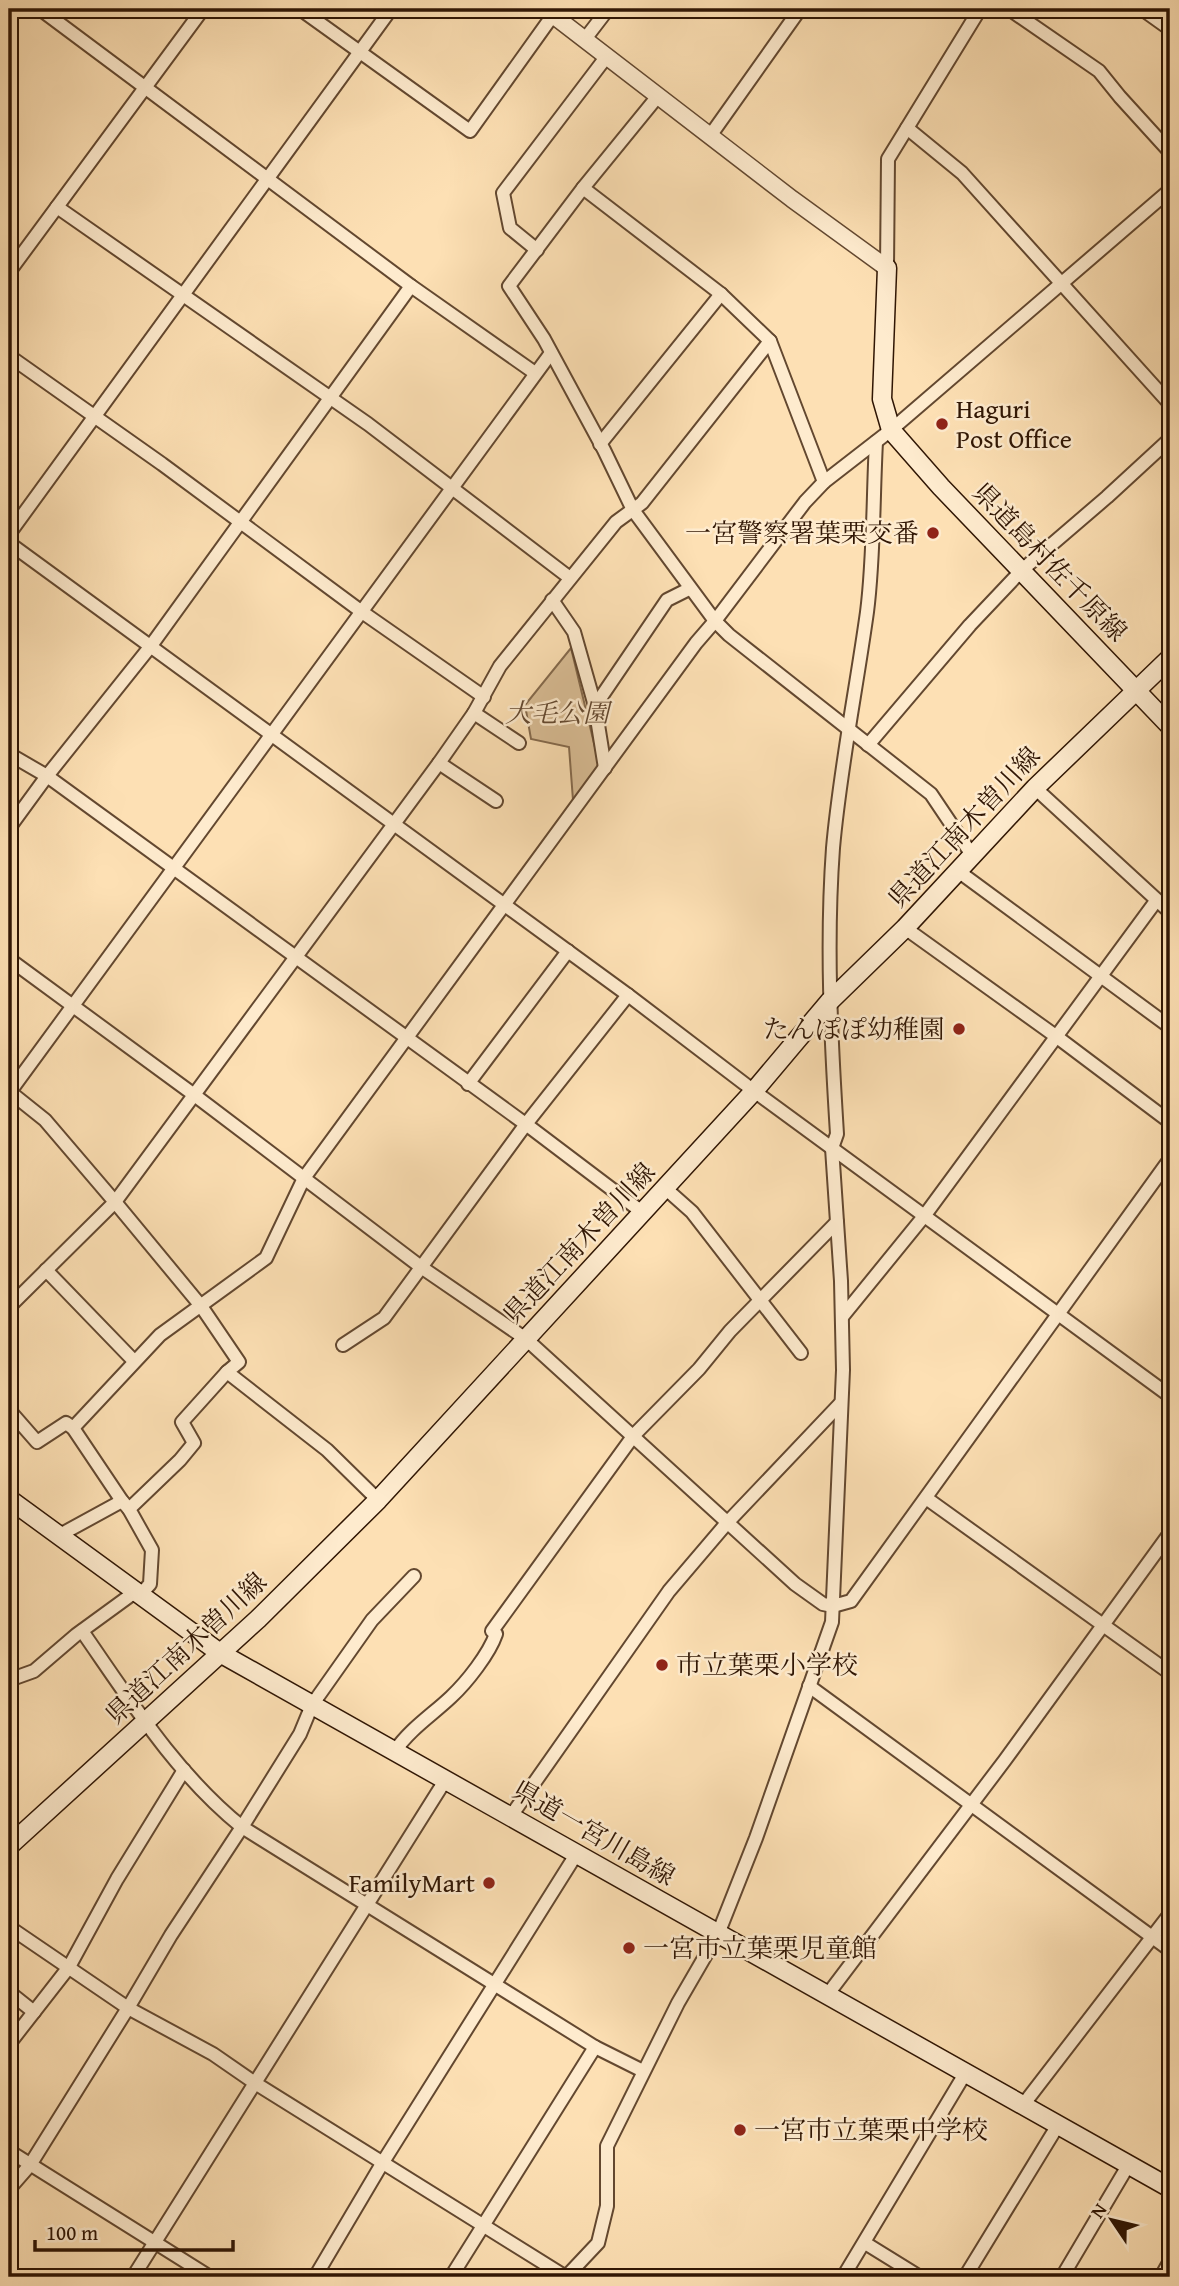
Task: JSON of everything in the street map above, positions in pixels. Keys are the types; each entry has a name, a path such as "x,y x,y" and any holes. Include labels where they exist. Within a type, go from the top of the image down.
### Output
{"main road":[{"name":"県道島村佐千原線","path":"887,268 882,399 891,430 934,479 1170,726"},
{"name":"県道江南木曽川線","path":"9,1846 258,1619 377,1500 754,1091 829,1002 905,928 1035,788 1170,658"},
{"name":"県道一宮川島線","path":"9,1499 220,1653 1169,2186"}],"street":[{"path":"40,9 411,286 535,373"},
{"path":"9,272 204,9"},
{"path":"300,9 470,131 549,12 792,199 887,268"},
{"path":"9,534 391,9"},
{"path":"585,39 608,9"},
{"path":"710,136 799,9"},
{"path":"887,268 888,159 980,9"},
{"path":"1009,9 1099,71 1120,97 1168,145"},
{"path":"1142,9 1170,29"},
{"path":"537,250 510,228 503,193 607,56"},
{"path":"658,96 583,187 509,286 551,353 633,510 715,621 729,635 931,794 972,855"},
{"path":"907,128 962,173 1170,404"},
{"path":"583,187 721,294 770,341 824,482"},
{"path":"73,1428 160,1335 266,1258 304,1178 696,643 806,502 824,482 891,430 1063,285 1170,190"},
{"path":"57,207 368,424 570,578"},
{"path":"9,828 150,647 411,286"},
{"path":"600,444 721,294"},
{"path":"9,1307 115,1202 439,763 474,713 500,666 616,522 642,503 770,341"},
{"path":"58,1536 125,1505 180,1460 194,1443 182,1422 239,1362 201,1306 115,1202 45,1120 9,1092 551,353"},
{"path":"9,356 484,697"},
{"path":"868,745 970,625 1022,570 1107,498 1170,439"},
{"path":"9,1927 128,2008 213,2053 255,2083 566,2277 598,2243 607,2206 607,2146 678,2003 718,1934 756,1838 832,1622 843,1370 838,1222 832,1148 837,1134 829,1002 833,848 867,609 876,442"},
{"path":"9,542 1170,1396"},
{"path":"595,706 667,600 690,589"},
{"path":"552,600 574,632 595,706 605,768"},
{"path":"474,713 519,743"},
{"path":"9,754 47,776 526,1124 642,1212"},
{"path":"439,763 496,802"},
{"path":"1035,788 1170,912"},
{"path":"958,871 1170,1027"},
{"path":"842,1317 925,1215 1156,901"},
{"path":"905,928 1170,1122"},
{"path":"468,1084 568,951"},
{"path":"9,959 421,1267 526,1339 634,1435 726,1524 795,1584 823,1604 833,1606 851,1601 1170,1159"},
{"path":"343,1345 384,1318 526,1124 628,995"},
{"path":"665,1188 692,1212 801,1353"},
{"path":"395,1751 402,1741 452,1697 491,1647 496,1634 492,1631 634,1435 699,1369 730,1331 838,1222"},
{"path":"46,1270 134,1362"},
{"path":"227,1372 327,1450 377,1500"},
{"path":"511,1816 669,1591 726,1524 840,1404"},
{"path":"9,1410 37,1441 66,1423 73,1428 152,1550 150,1584 82,1631 34,1671 9,1679"},
{"path":"926,1498 1170,1673"},
{"path":"828,1994 972,1804 1170,1533"},
{"path":"9,2189 30,2165 171,1935 242,1827 300,1734 312,1705 372,1620 414,1576"},
{"path":"82,1631 184,1770 215,1805 242,1827 595,2047 643,2071"},
{"path":"809,1686 1170,1950"},
{"path":"9,2043 69,1967 117,1880 184,1770"},
{"path":"133,2277 446,1779"},
{"path":"315,2277 383,2162 577,1853"},
{"path":"1023,2105 1170,1914"},
{"path":"9,1992 34,2012"},
{"path":"451,2277 595,2047"},
{"path":"843,2277 966,2072"},
{"path":"965,2277 1058,2125"},
{"path":"9,2151 210,2277"},
{"path":"1062,2277 1129,2165"},
{"path":"865,2243 920,2277"}],"green space":[{"name":"大毛公園","path":"571,648 600,768 573,800 569,747 531,739 525,705"}],"waterway":[{"path":"1165,9 1170,13"}],"place":[{"name":"Haguri Post Office","path":"942,424"},
{"name":"一宮警察署葉栗交番","path":"933,533"},
{"name":"たんぽぽ幼稚園","path":"959,1029"},
{"name":"市立葉栗小学校","path":"662,1665"},
{"name":"FamilyMart","path":"489,1883"},
{"name":"一宮市立葉栗児童館","path":"629,1948"},
{"name":"一宮市立葉栗中学校","path":"740,2130"}]}
